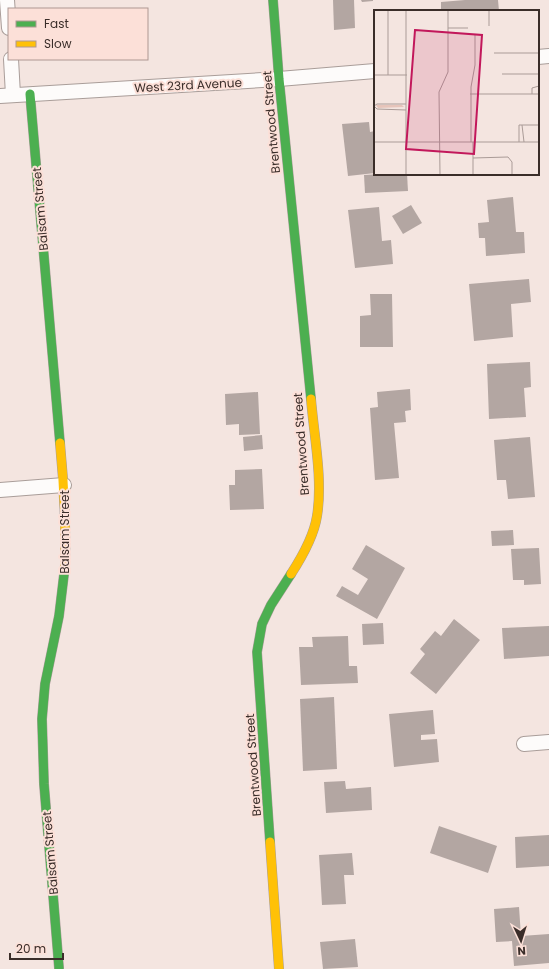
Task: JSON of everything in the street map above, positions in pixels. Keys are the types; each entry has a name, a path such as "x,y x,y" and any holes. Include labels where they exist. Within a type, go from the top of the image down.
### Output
{"street":[{"path":"7,0 8,14"},
{"name":"Brentwood Street","path":"273,0 279,79 319,485 317,516 313,530 301,559 271,605 262,624 257,652 279,969"},
{"path":"539,57 549,56"},
{"path":"6,95 11,60"},
{"name":"West 23rd Avenue","path":"6,95 279,79 374,71"},
{"name":"Balsam Street","path":"30,94 64,485 66,540 65,576 59,616 45,684 42,719 44,784 60,968"},
{"path":"0,490 64,485"},
{"path":"524,744 549,742"}],"building":[{"path":"333,0 354,0 355,28 334,30"},
{"path":"361,0 373,0 373,1 362,2"},
{"path":"498,0 499,10 441,10 441,2"},
{"path":"369,122 370,132 374,131 374,173 348,176 342,124"},
{"path":"364,175 407,175 408,191 365,193"},
{"path":"513,197 516,232 524,232 525,253 486,256 485,238 479,238 478,223 489,222 487,200"},
{"path":"411,205 422,223 403,234 392,216"},
{"path":"379,207 382,241 391,240 393,264 355,268 348,210"},
{"path":"529,279 531,302 511,304 513,337 474,341 469,284"},
{"path":"370,294 392,294 393,347 360,347 360,316 371,315"},
{"path":"530,362 531,387 524,388 526,417 489,419 487,364"},
{"path":"410,389 411,410 405,411 406,422 394,423 399,478 375,480 370,408 378,407 377,392"},
{"path":"258,392 260,434 239,435 239,424 226,425 225,394"},
{"path":"262,435 263,449 244,451 243,437"},
{"path":"530,437 535,497 508,499 506,480 497,480 494,440"},
{"path":"262,469 264,509 230,510 229,485 235,485 235,470"},
{"path":"513,530 514,545 492,546 491,531"},
{"path":"366,545 405,568 377,619 336,596 342,586 358,595 368,579 352,569"},
{"path":"539,548 541,584 524,585 524,580 513,580 511,549"},
{"path":"454,619 480,640 436,694 410,673 425,654 420,649 435,631 441,636"},
{"path":"383,623 384,644 363,645 362,624"},
{"path":"549,626 549,656 504,659 502,628"},
{"path":"348,636 349,666 357,666 358,683 301,685 299,647 313,647 312,637"},
{"path":"334,697 337,769 303,771 300,699"},
{"path":"433,710 435,734 421,735 421,740 437,739 439,762 394,767 389,714"},
{"path":"345,781 346,789 371,787 372,810 326,813 324,782"},
{"path":"439,826 497,846 488,873 430,853"},
{"path":"549,835 549,866 516,868 515,837"},
{"path":"352,853 354,875 344,875 346,904 322,905 319,855"},
{"path":"519,907 521,936 549,934 549,963 514,966 512,941 496,942 494,909"},
{"path":"355,939 358,967 323,969 320,942"}],"traffic: fast":[{"path":"273,0 279,79 311,399"},
{"path":"30,94 60,443"},
{"path":"59,968 44,784 42,719 45,684 59,616 65,566"},
{"path":"270,842 257,652 262,624 271,605 291,574"}],"traffic: slow":[{"path":"291,574 310,539 317,516 319,502 319,473 311,399"},
{"path":"60,443 63,474 65,566"},
{"path":"270,842 279,969"}]}
